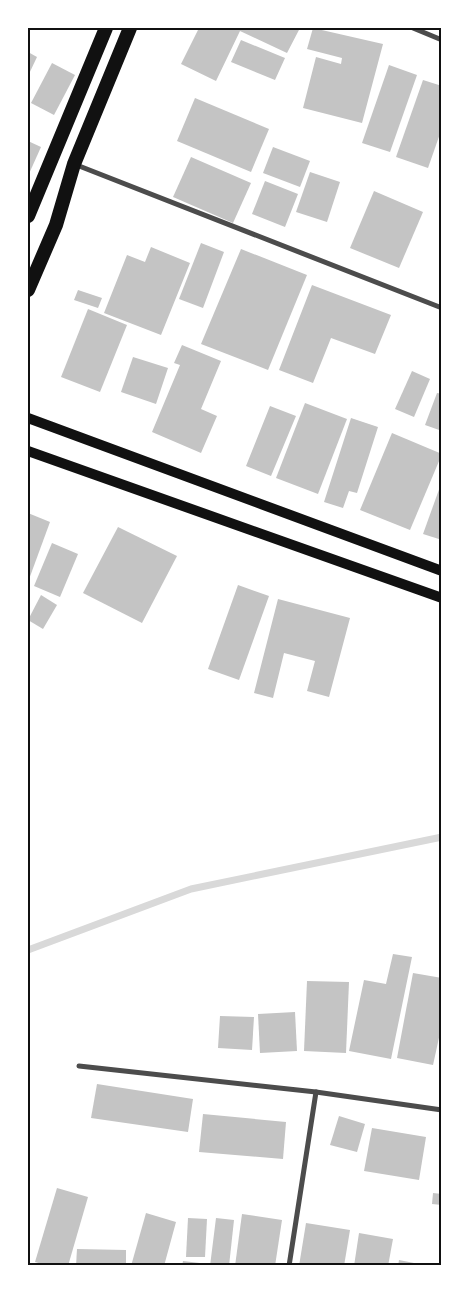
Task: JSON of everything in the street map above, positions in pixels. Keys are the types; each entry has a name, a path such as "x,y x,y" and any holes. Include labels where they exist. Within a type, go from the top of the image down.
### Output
{"highway":[{"path":"28,216 106,28"},
{"path":"28,290 56,225 74,164 130,28"}],"main road":[{"path":"28,418 442,571"},
{"path":"28,451 442,598"}],"street":[{"path":"413,28 442,40"},
{"path":"74,164 442,308"},
{"path":"79,1066 316,1092 442,1110"},
{"path":"289,1266 316,1092"}],"building":[{"path":"199,28 300,28 287,53 240,31 216,81 181,64"},
{"path":"313,28 383,44 362,123 303,108 316,57 341,64 342,58 307,49"},
{"path":"241,40 285,58 275,80 231,62"},
{"path":"28,52 37,57 28,76"},
{"path":"52,63 75,75 54,115 31,103"},
{"path":"389,65 417,75 390,152 362,143"},
{"path":"423,80 442,86 442,128 428,168 396,157"},
{"path":"195,98 269,129 251,172 177,141"},
{"path":"28,141 41,147 28,176"},
{"path":"273,147 310,161 300,187 263,173"},
{"path":"191,157 251,183 233,223 173,197"},
{"path":"310,172 340,182 327,222 296,212"},
{"path":"265,181 298,194 285,227 252,214"},
{"path":"374,191 423,212 399,268 350,248"},
{"path":"201,243 224,252 203,308 179,299"},
{"path":"151,247 190,263 161,335 104,313 127,255 145,262"},
{"path":"241,249 307,275 268,370 201,344"},
{"path":"312,285 391,315 375,354 331,338 313,383 279,370"},
{"path":"78,290 102,298 98,308 74,300"},
{"path":"88,309 127,325 100,392 61,377"},
{"path":"182,345 221,361 201,409 217,416 201,453 152,432 180,365 174,363"},
{"path":"133,357 168,368 156,404 121,392"},
{"path":"412,371 430,379 414,417 395,409"},
{"path":"437,393 442,394 442,431 425,425"},
{"path":"305,403 347,419 318,494 276,478"},
{"path":"270,406 296,416 271,476 246,466"},
{"path":"351,418 378,427 357,493 349,491 343,508 324,502"},
{"path":"392,433 442,454 410,530 360,510"},
{"path":"442,484 442,540 423,534"},
{"path":"28,513 50,522 28,582"},
{"path":"118,527 177,556 142,623 83,593"},
{"path":"52,543 78,554 60,597 34,586"},
{"path":"238,585 269,596 239,680 208,669"},
{"path":"41,595 57,605 43,629 28,620"},
{"path":"278,599 350,618 329,697 307,691 315,661 284,653 273,698 254,693"},
{"path":"393,954 412,957 391,1059 349,1051 364,980 386,984"},
{"path":"413,973 442,978 442,1024 433,1065 397,1058"},
{"path":"307,981 349,982 346,1053 304,1051"},
{"path":"295,1012 297,1051 260,1053 258,1014"},
{"path":"220,1016 254,1017 252,1050 218,1048"},
{"path":"97,1084 193,1099 188,1132 91,1118"},
{"path":"203,1114 286,1122 283,1159 199,1152"},
{"path":"339,1116 365,1124 357,1152 330,1145"},
{"path":"372,1128 426,1137 419,1180 364,1171"},
{"path":"57,1188 88,1197 68,1266 49,1266 35,1262"},
{"path":"433,1193 442,1194 442,1205 432,1204"},
{"path":"146,1213 176,1222 164,1266 131,1266"},
{"path":"242,1214 282,1220 275,1266 235,1266"},
{"path":"188,1218 207,1219 205,1257 186,1257"},
{"path":"216,1218 234,1220 229,1266 210,1266"},
{"path":"306,1223 350,1230 344,1266 299,1266"},
{"path":"359,1233 393,1239 388,1266 354,1266"},
{"path":"77,1249 126,1250 126,1266 76,1266"},
{"path":"399,1260 424,1265 424,1266 398,1266"},
{"path":"183,1261 208,1264 208,1266 182,1266"}],"waterway":[{"path":"28,950 191,889 442,837"}]}
